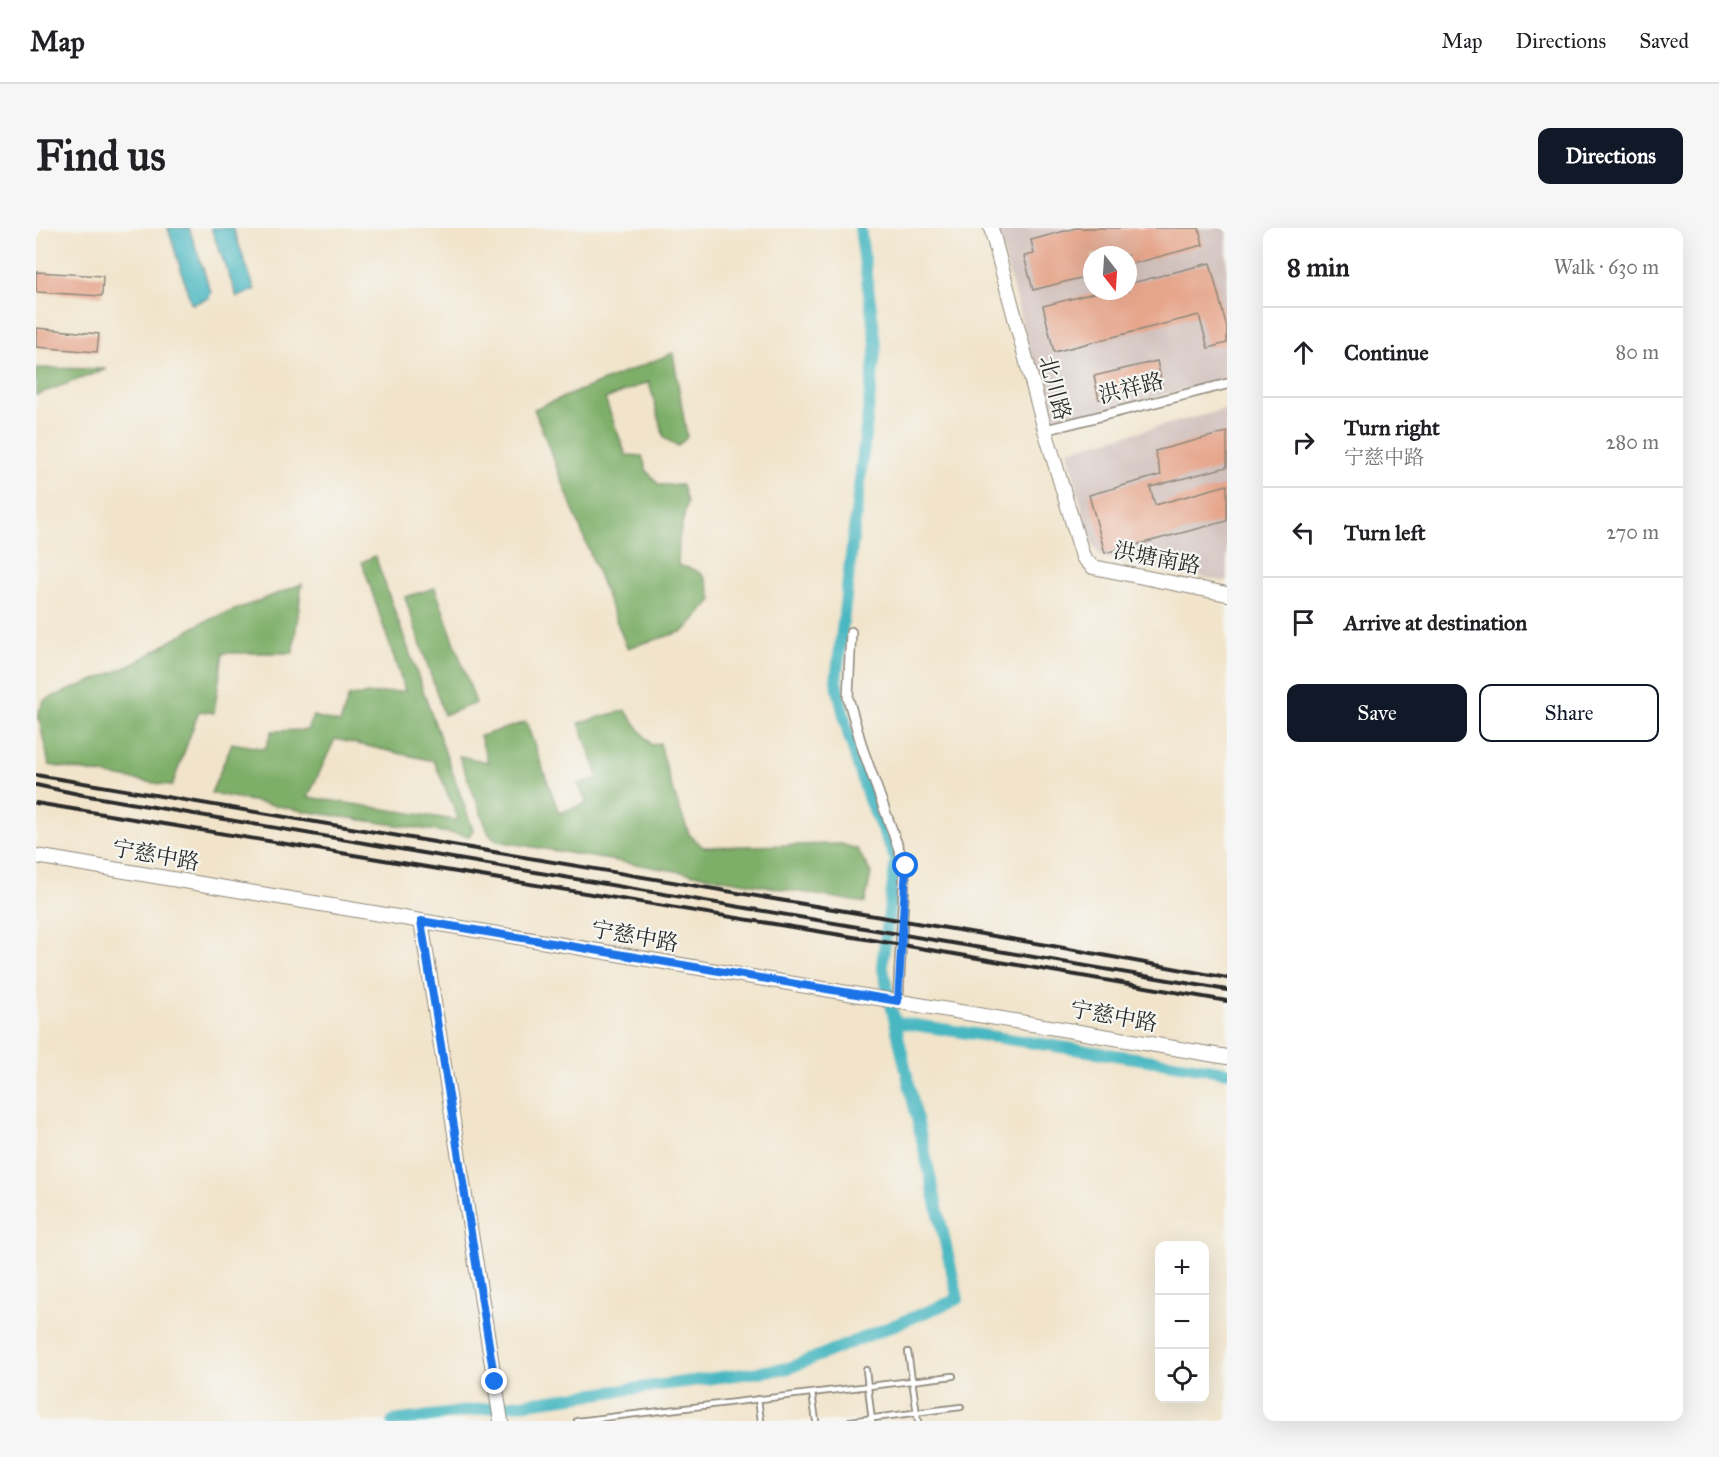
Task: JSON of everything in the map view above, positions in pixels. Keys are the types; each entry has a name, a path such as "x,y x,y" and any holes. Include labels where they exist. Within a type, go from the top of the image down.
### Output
{"main road":[{"name":"北川路","path":"991,228 1045,430 1083,557"},
{"name":"洪塘南路","path":"1083,557 1093,567 1227,594"},
{"name":"宁慈中路","path":"36,856 1227,1057"},
{"path":"421,921 501,1421"}],"street":[{"name":"洪祥路","path":"1045,430 1227,384"},
{"path":"851,632 848,698 863,750 906,866 898,1001"}],"lane":[{"path":"908,1352 918,1421"},
{"path":"866,1370 872,1420"},
{"path":"577,1421 953,1376"},
{"path":"812,1393 816,1421"},
{"path":"758,1400 761,1421"},
{"path":"850,1421 961,1407"},
{"path":"636,1414 637,1421"}],"shaded area":[{"path":"997,228 1227,228 1227,379 1049,424"},
{"path":"1227,409 1227,582 1102,557 1089,539 1068,450"}],"green space":[{"path":"673,353 687,437 678,446 664,438 649,382 605,399 626,455 642,456 647,471 659,485 682,485 687,502 679,539 678,565 702,575 708,585 712,600 684,631 627,648 534,409"},
{"path":"36,368 107,369 36,395"},
{"path":"375,556 473,830 469,836 303,811 211,793 232,743 265,749 272,731 307,730 313,716 340,723 349,696 405,691 362,562","holes":["335,739 434,761 458,818 455,820 308,797"]},
{"path":"302,584 293,653 223,653 214,713 199,711 172,786 49,765 38,714 44,700 132,665 201,623"},
{"path":"435,588 476,703 444,715 405,597"},
{"path":"625,710 651,745 660,743 670,782 689,834 703,847 841,844 857,849 871,873 865,903 498,841 489,834 459,756 488,762 480,736 526,722 559,813 587,803 578,784 599,778 579,723"}],"water":[{"path":"168,228 189,228 211,292 209,298 191,303"},
{"path":"211,228 233,228 255,290 237,297"}],"building":[{"path":"1076,228 1199,228 1203,245 1137,263 1137,246 1083,246 1083,277 1033,290 1024,256 1034,254 1031,240"},
{"path":"1210,263 1227,328 1227,343 1208,348 1199,315 1054,352 1043,306 1083,296 1083,300 1137,300 1137,282"},
{"path":"36,272 103,276 102,296 36,292"},
{"path":"36,328 99,334 97,352 36,347"},
{"path":"1157,361 1162,384 1099,399 1094,376"},
{"path":"1227,432 1227,467 1150,487 1155,505 1227,485 1227,521 1105,553 1089,495 1161,475 1155,451"}],"waterway":[{"path":"393,1421 789,1368 958,1299 882,965 896,860 869,800 848,733 836,681 876,345 860,228"},
{"path":"895,1022 1227,1072"}],"railway":[{"path":"36,775 1053,946 1227,978"},
{"path":"36,785 83,795 1227,990"},
{"path":"36,803 902,945 1227,1001"}],"route":[{"path":"495,1382 421,921 898,1001 906,866"}]}
